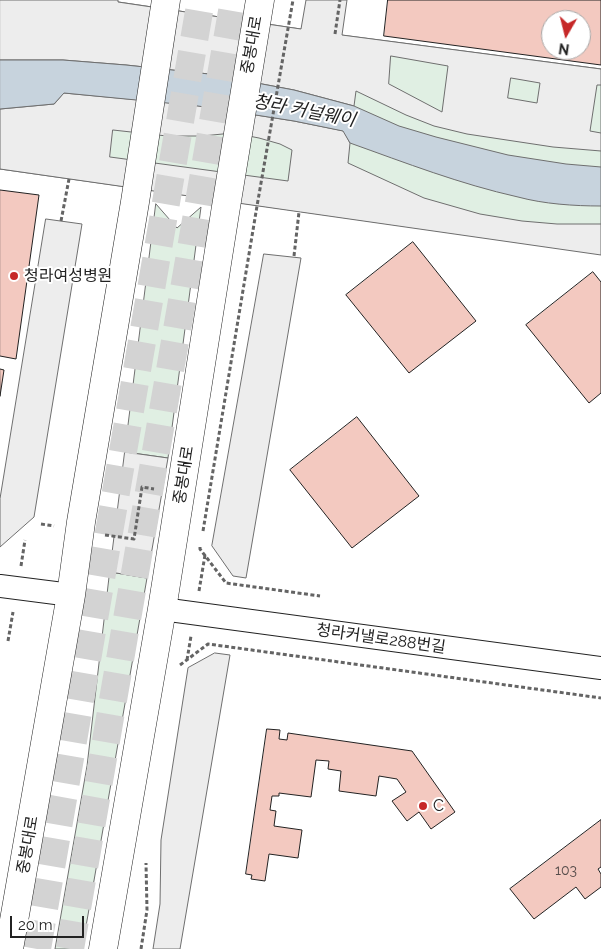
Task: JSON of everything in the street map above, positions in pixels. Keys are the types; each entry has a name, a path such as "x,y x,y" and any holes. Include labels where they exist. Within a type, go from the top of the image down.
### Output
{"main road":[{"name":"중봉대로","path":"9,949 71,595 81,522 166,4"},
{"name":"중봉대로","path":"103,949 162,609 258,11"}],"street":[{"path":"0,586 71,595"},
{"name":"청라커낼로288번길","path":"162,609 601,668"}],"path":[{"path":"335,34 340,0"},
{"path":"292,2 200,549 226,583 320,596"},
{"path":"62,221 69,179"},
{"path":"294,256 300,212"},
{"path":"114,536 134,539 142,487 156,489"},
{"path":"208,644 601,698"}],"green space":[{"path":"0,0 105,0 341,35 601,69 601,254 0,169"},
{"path":"156,204 177,228 201,207 168,458 125,452"},
{"path":"110,572 147,578 82,949 55,949 87,766"}],"shaded area":[{"path":"0,0 118,0 118,2 301,29 306,0 347,0 342,35 601,69 601,85 597,85 590,131 601,133 601,151 553,147 467,134 434,126 356,91 354,106 294,90 209,74 63,60 0,60","holes":["391,56 448,66 442,112 389,84","511,78 540,83 537,103 508,98"]},
{"path":"64,93 193,105 344,131 350,143 348,163 424,198 480,214 522,221 557,224 601,224 601,255 0,169 0,109 54,104","holes":["113,130 167,136 202,136 233,133 280,144 292,150 288,181 110,157"]},
{"path":"46,219 82,224 34,517 0,547 0,499"},
{"path":"264,254 301,258 246,578 233,576 212,546"},
{"path":"125,452 168,458 147,578 110,572"},
{"path":"215,653 230,655 180,949 153,949 160,904 161,840 188,668"}],"water":[{"name":"청라 커널웨이","path":"0,60 63,60 126,65 209,74 294,90 354,106 399,126 436,137 508,155 566,164 601,167 601,206 538,201 496,192 433,173 350,143 343,131 294,121 198,106 64,93 54,104 0,109"}],"building":[{"path":"388,0 601,0 601,65 564,60 591,60 591,10 541,10 541,57 384,36"},
{"name":"청라여성병원","path":"0,190 39,195 16,359 0,356"},
{"path":"413,242 476,321 409,373 346,295"},
{"path":"593,272 601,282 601,393 589,403 526,325"},
{"path":"0,369 4,370 0,396"},
{"path":"357,417 419,496 352,548 290,470"},
{"name":"C","path":"267,729 280,730 279,739 287,740 288,733 412,751 455,812 431,829 419,812 407,821 392,801 406,792 397,779 379,776 376,796 339,791 341,771 328,769 329,761 316,760 311,797 279,793 279,796 272,796 270,810 276,811 274,826 302,830 298,858 269,854 265,881 251,879 252,875 246,874"},
{"path":"601,820 601,867 598,869 601,874 601,887 585,899 576,887 534,919 510,889"}],"tunnel":[{"path":"37,949 201,0"},
{"path":"70,949 234,0"}],"place":[{"name":"청라여성병원","path":"14,276"},
{"name":"C","path":"423,806"}]}
